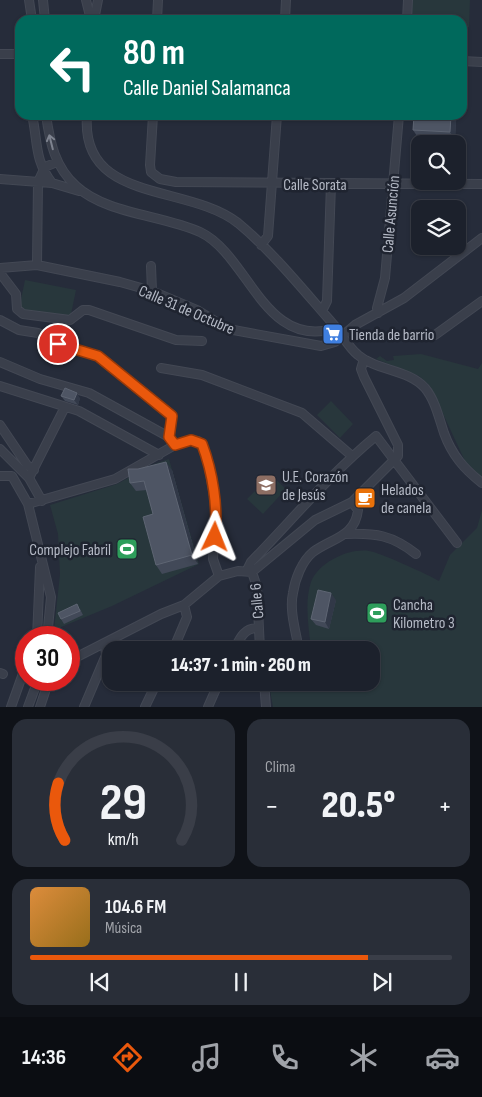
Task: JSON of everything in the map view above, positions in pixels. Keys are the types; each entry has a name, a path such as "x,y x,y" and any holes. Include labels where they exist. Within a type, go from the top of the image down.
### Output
{"street":[{"path":"29,0 31,15"},
{"path":"43,0 44,15"},
{"path":"86,0 90,15"},
{"path":"94,15 98,0"},
{"path":"158,0 158,15"},
{"path":"284,15 286,0"},
{"path":"407,15 408,0"},
{"path":"0,54 15,54"},
{"path":"467,61 482,62"},
{"path":"33,120 38,160 52,183"},
{"path":"47,120 50,141 57,162 63,171 84,192"},
{"path":"88,120 88,143 93,155 108,173 123,181 212,209 231,218 261,245 322,311 356,354 376,366 412,379 424,388 430,394 457,460 482,484"},
{"name":"Calle Sorata","path":"153,120 151,172 160,179 176,182 272,184 482,184"},
{"path":"261,245 268,236 277,120"},
{"name":"Calle Asunción","path":"378,313 377,308 385,278 400,120"},
{"path":"37,265 38,182 45,167 57,162"},
{"path":"52,183 61,177 63,171"},
{"path":"0,179 52,183 84,192 109,204 177,222 202,233 223,250 258,298 288,324 312,330 336,328"},
{"path":"322,311 327,301 331,184"},
{"name":"Calle 31 de Octubre","path":"0,268 37,265 120,282 152,291 197,310 228,330 321,346 335,342 355,324 404,298 482,238"},
{"path":"151,266 152,291"},
{"path":"0,273 16,294 17,309 23,314 70,320 83,310 89,310 176,340 202,341"},
{"path":"435,335 482,301"},
{"path":"0,320 19,330 38,333 58,344 98,356 172,416 169,437"},
{"path":"249,571 315,520 352,502 398,456 398,445 361,369 364,359"},
{"path":"0,362 40,379 89,393 169,437 175,445"},
{"path":"161,368 202,374 302,413 352,456"},
{"path":"0,386 79,410 159,455"},
{"path":"29,478 65,407"},
{"path":"0,425 27,464 34,470"},
{"path":"249,571 251,562 352,456 376,436 457,543"},
{"path":"28,504 115,479 175,445 191,440 202,444 207,457 216,507 213,559 219,576"},
{"path":"0,449 29,478 42,501"},
{"path":"0,476 12,476 28,504 51,597 48,626"},
{"path":"298,641 292,594 299,572 312,553 346,534 357,520 358,510 352,502"},
{"path":"346,534 377,534 401,542 416,554"},
{"path":"37,626 40,552"},
{"name":"Calle 6","path":"109,641 184,605 219,576 249,571 257,587 259,641"},
{"path":"177,641 186,617 184,605"},
{"path":"239,641 245,631 250,628 258,628"},
{"name":"Calle 6","path":"80,656 102,644"},
{"path":"84,707 102,664"},
{"path":"11,707 17,691"},
{"path":"28,707 34,691"},
{"path":"40,707 45,691"},
{"path":"145,707 153,691"},
{"path":"208,707 215,691"},
{"path":"265,691 266,707"}],"shaded area":[{"path":"412,0 470,0 469,27 467,27 467,15 412,15"},
{"path":"25,280 76,290 70,319 19,309"},
{"path":"421,354 478,369 482,363 482,478 465,461 430,386 419,376 376,359 380,356 387,361 394,360 393,356"},
{"path":"331,401 353,424 340,438 317,415"},
{"name":"Complejo Fabril","path":"169,459 199,564 112,606 64,626 54,626 60,574 58,534 50,505 117,484 154,464"},
{"path":"271,475 286,489 263,514 247,499"},
{"path":"482,510 482,707 273,707 270,691 380,691 380,641 310,641 308,616 309,590 311,582 321,568 344,554 369,551 393,559 439,581 450,555 477,528"}],"building":[{"path":"414,120 451,120 450,132 413,130"},
{"path":"65,388 77,393 74,400 61,396"},
{"path":"166,462 192,555 156,565 143,517 153,514 144,481 130,483 128,469 138,469"},
{"path":"318,590 331,593 325,622 311,619"},
{"path":"77,604 80,611 61,619 58,613"}],"place":[{"name":"Tienda de barrio","path":"333,334"},
{"name":"U.E. Corazón de Jesús","path":"266,485"},
{"name":"Helados de canela","path":"365,498"},
{"name":"Complejo Fabril","path":"127,549"},
{"name":"Cancha Kilometro 3","path":"377,613"}],"route":[{"path":"58,344 85,350 98,356 160,404 172,416 169,437 175,445 191,440 202,444 207,457 216,507 215,537"}]}
